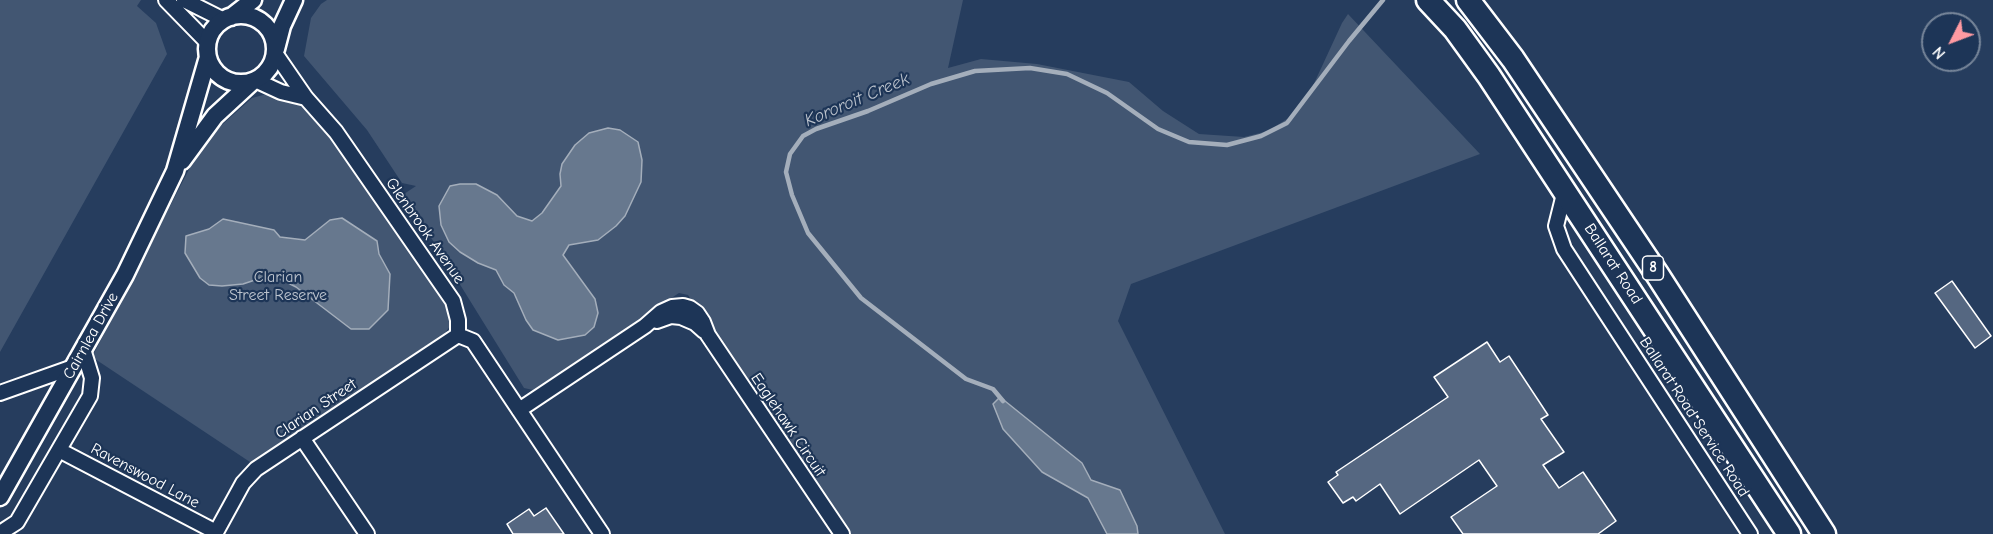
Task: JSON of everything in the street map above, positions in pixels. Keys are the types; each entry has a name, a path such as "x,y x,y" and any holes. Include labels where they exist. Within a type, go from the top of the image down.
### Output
{"highway":[{"name":"Ballarat Road","path":"1428,0 1455,29 1489,76 1789,534"},
{"name":"Ballarat Road","path":"1471,3 1513,58 1657,274 1824,534"}],"street":[{"path":"166,0 208,50 213,68 223,78 234,82 254,80 281,92 306,98"},
{"path":"184,0 227,19 242,15 255,18 270,32 275,52"},
{"path":"208,50 212,32 218,25 252,0"},
{"path":"254,80 268,70 282,26 294,0"},
{"name":"Cairnlea Drive","path":"175,171 208,50"},
{"name":"Glenbrook Avenue","path":"275,52 306,98 336,132 453,301 458,320 458,335"},
{"name":"Cairnlea Drive","path":"0,497 125,274 175,171 215,116 254,80"},
{"name":"Ballarat Road Service Road","path":"1565,190 1556,226 1564,249 1750,534"},
{"name":"Eaglehawk Circuit","path":"519,410 645,326 671,316 681,317 695,323 708,335 842,534"},
{"path":"458,335 473,341 602,534"},
{"name":"Clarian Street","path":"216,533 243,483 256,469 458,335"},
{"path":"0,532 17,522 90,396 92,378 83,349"},
{"path":"0,393 73,367"},
{"path":"302,438 367,534"},
{"name":"Ravenswood Lane","path":"58,450 216,533"}],"green space":[{"path":"0,0 141,0 137,6 156,23 167,54 0,352"},
{"path":"327,0 963,0 948,68 981,59 1037,64 1129,82 1163,111 1199,134 1244,137 1268,131 1290,117 1311,90 1348,14 1480,154 1131,284 1118,321 1225,534 847,534 688,295 679,293 533,390 524,388 404,194 416,186 402,183 367,130 304,56 311,18 321,4"},
{"name":"Clarian Street Reserve","path":"267,94 292,98 307,109 352,160 446,303 450,326 445,333 253,464 92,357 198,152 214,132 252,98"}],"shaded area":[{"path":"608,128 620,130 638,142 642,160 641,182 625,216 616,226 598,240 569,245 563,255 595,299 598,313 594,327 585,335 558,340 533,330 514,293 504,285 496,270 478,263 449,242 441,225 439,206 450,186 476,184 497,195 517,216 532,221 542,213 561,186 562,164 575,145 589,133"},
{"path":"342,218 377,241 379,254 390,274 388,310 369,329 351,329 296,287 282,280 267,276 243,284 209,285 200,278 185,253 186,236 209,229 223,219 274,230 280,237 305,240 330,220"},
{"path":"1000,397 1082,463 1091,480 1120,490 1137,526 1138,534 1107,534 1088,498 1042,472 1003,429 993,404"}],"building":[{"path":"1952,281 1991,336 1975,348 1935,293"},
{"path":"1487,342 1500,362 1509,356 1548,415 1541,419 1564,452 1543,465 1559,488 1583,472 1616,521 1598,534 1463,534 1451,517 1497,486 1479,460 1400,514 1380,484 1356,501 1353,497 1343,503 1328,482 1338,475 1336,472 1448,397 1434,377"},
{"path":"546,508 564,534 513,534 507,524 529,509 534,516"}],"waterway":[{"name":"Kororoit Creek","path":"1003,401 993,389 966,379 861,298 808,233 792,195 786,172 790,154 803,136 931,84 975,71 1030,68 1067,74 1107,93 1158,129 1189,142 1227,145 1261,136 1287,123 1383,0"}]}
